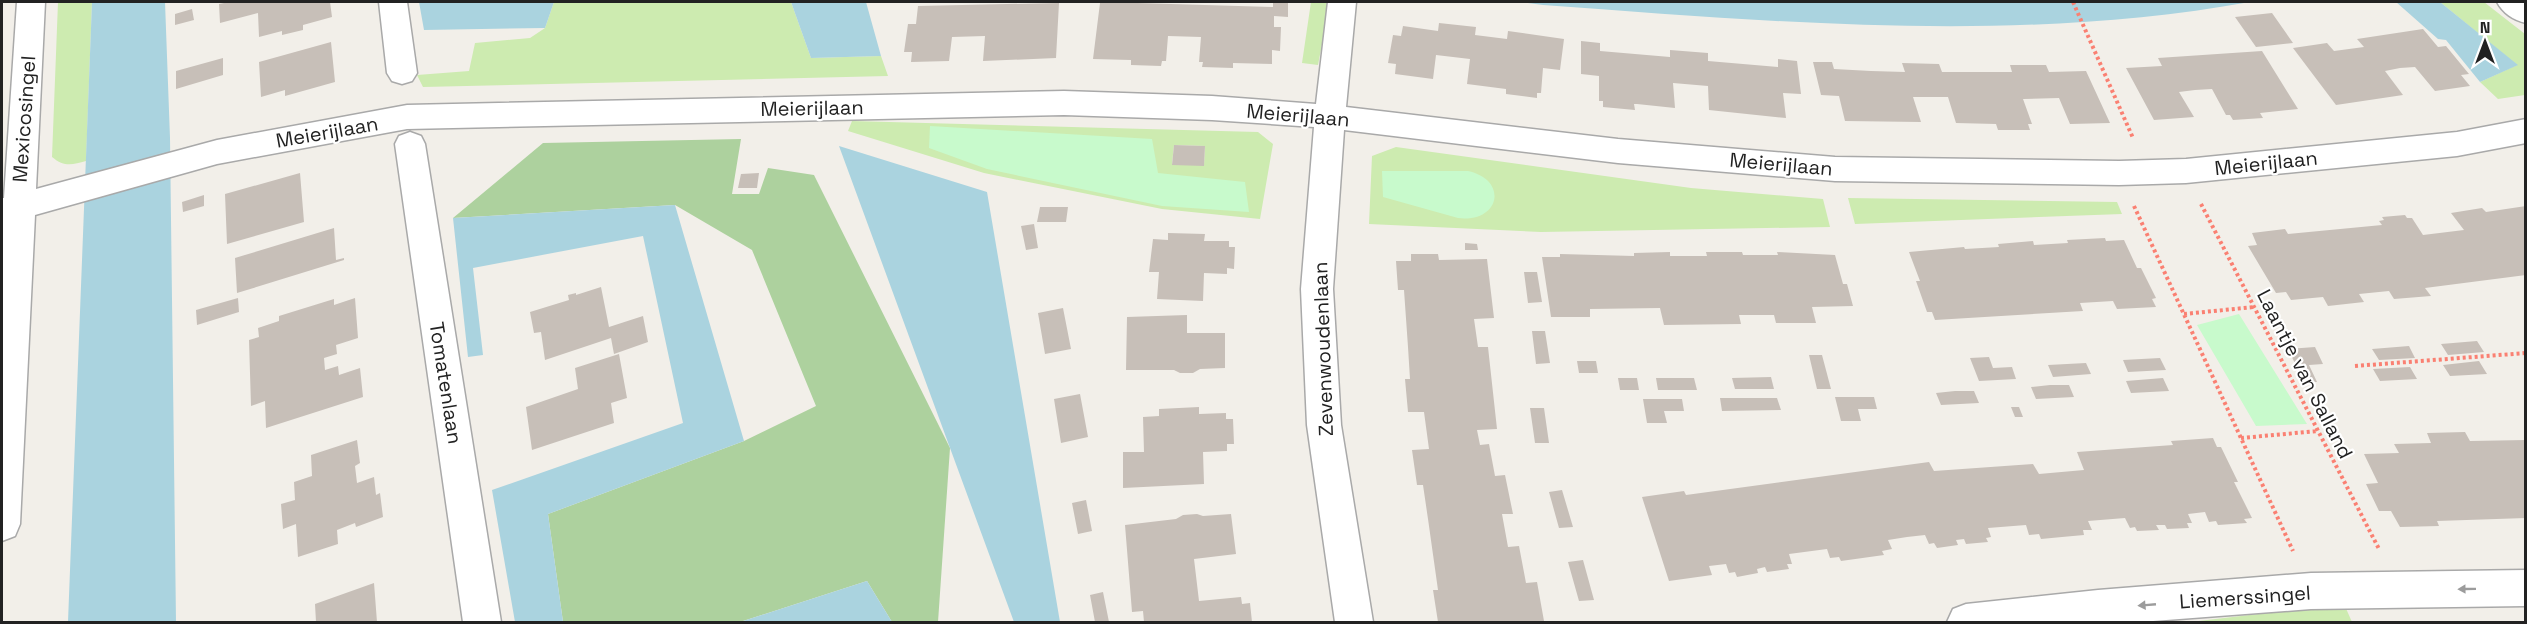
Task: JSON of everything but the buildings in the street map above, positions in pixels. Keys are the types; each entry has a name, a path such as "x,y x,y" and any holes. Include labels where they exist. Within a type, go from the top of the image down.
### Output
{"street":[{"name":"Mexicosingel","path":"2,524 10,208 31,2"},
{"path":"393,2 402,73"},
{"name":"Zevenwoudenlaan","path":"1342,2 1330,117 1317,289 1324,425 1354,622"},
{"path":"2511,2 2526,13"},
{"name":"Meierijlaan","path":"10,208 218,152 407,117 1064,103 1212,108 1330,117 1618,151 1835,169 2133,172 2186,171 2457,144 2526,131"},
{"name":"Tomatenlaan","path":"410,144 482,622"},
{"name":"Liemerssingel","path":"1966,622 2098,608 2311,591 2526,588"}],"path":[{"path":"2073,2 2089,36 2133,172 2184,314 2311,591"},
{"name":"Laantje van Salland","path":"2186,171 2400,590"},
{"path":"2184,314 2254,307"},
{"path":"2355,366 2526,353"},
{"path":"2241,438 2318,431"}],"green space":[{"path":"58,2 92,2 86,161 72,164 64,164 52,157"},
{"path":"554,2 791,2 811,58 881,56 888,76 423,87 417,75 469,71 475,43 530,38 545,28"},
{"path":"1311,2 1330,2 1318,65 1302,63"},
{"path":"2440,2 2484,2 2525,34 2525,95 2498,99 2480,82 2517,65"},
{"path":"852,121 1258,132 1273,144 1260,219 1162,209 984,173 848,131","holes":["1174,145 1205,146 1204,165 1172,164"]},
{"path":"930,126 1152,139 1158,173 1245,182 1249,212 1162,206 987,169 929,148"},
{"path":"741,139 732,194 759,194 768,168 814,175 950,448 938,622 892,622 867,581 740,622 563,622 548,514 744,441 816,406 752,250 675,205 453,218 543,143"},
{"path":"1396,147 1691,188 1823,199 1830,227 1541,232 1369,224 1372,156"},
{"path":"1382,171 1468,171 1481,176 1490,183 1494,191 1494,200 1483,214 1472,218 1458,218 1383,197"},
{"path":"1848,198 2117,202 2122,214 1855,224"},
{"path":"2239,314 2307,424 2256,426 2197,325"},
{"path":"2344,604 2352,622 2190,622"}],"water":[{"path":"92,2 165,2 170,138 176,622 68,622"},
{"path":"419,2 554,2 545,28 424,30"},
{"path":"791,2 866,2 881,56 811,58"},
{"path":"1521,2 2250,2 2162,15 2074,23 1897,26 1720,18"},
{"path":"2396,2 2440,2 2518,65 2480,82 2446,40 2438,39"},
{"path":"839,146 987,192 1060,622 1014,622"},
{"path":"675,205 744,441 548,514 563,622 515,622 492,490 683,423 643,236 473,268 483,355 468,357 453,218"},
{"path":"867,581 892,622 740,622"}]}
